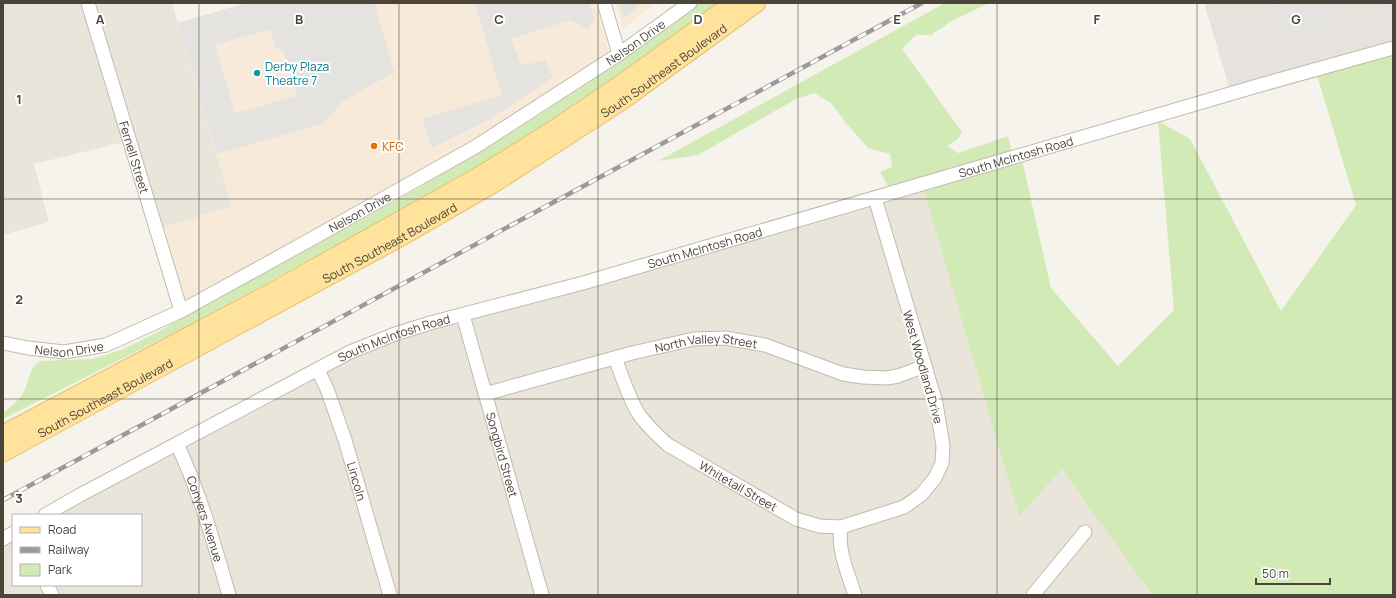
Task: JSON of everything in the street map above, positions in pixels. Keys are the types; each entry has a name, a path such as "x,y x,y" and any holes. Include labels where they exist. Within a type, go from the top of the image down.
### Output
{"main road":[{"name":"South Southeast Boulevard","path":"3,434 273,291 477,177 551,131 622,83 733,3"},
{"name":"South Southeast Boulevard","path":"3,452 405,235 495,183 625,99 757,3"}],"street":[{"name":"Fernell Street","path":"88,3 181,311"},
{"path":"604,3 619,54"},
{"name":"Nelson Drive","path":"3,343 28,348 64,352 106,345 181,311 476,147 619,54 690,3"},
{"name":"South McIntosh Road","path":"47,514 372,342 430,323 583,284 1257,86 1393,48"},
{"name":"West Woodland Drive","path":"841,526 904,507 921,495 929,487 939,473 942,463 943,446 936,403 875,198"},
{"name":"Songbird Street","path":"463,315 542,595"},
{"name":"North Valley Street","path":"485,394 648,349 694,338 725,338 765,345 843,374 863,377 887,378 898,376 925,366"},
{"name":"Whitetail Street","path":"615,358 638,413 668,445 796,519 819,526 841,526"},
{"name":"Lincoln","path":"318,370 327,389 345,440 390,595"},
{"name":"Conyers Avenue","path":"177,444 191,473 200,497 229,595"},
{"path":"841,526 841,550 855,595"},
{"path":"1033,595 1085,532"},
{"path":"3,539 12,534"},
{"path":"47,586 52,595"}],"shaded area":[{"path":"3,3 88,3 89,7 105,3 172,3 232,206 156,230 129,141 34,164 49,222 3,235"},
{"path":"246,3 595,3 609,52 426,175 181,311 156,230 232,206 178,23"},
{"path":"246,3 374,3 394,72 342,102 324,123 217,154 178,23","holes":["270,29 275,47 284,51 297,96 235,113 215,45"]},
{"path":"475,3 589,3 594,20 588,29 570,20 511,39 520,63 529,64 545,60 553,77 490,119 432,148 422,119 502,95"},
{"path":"616,3 655,3 623,29"},
{"path":"619,3 642,3 623,19"},
{"path":"1204,3 1393,3 1393,48 1231,93"},
{"path":"1275,3 1331,3 1332,25 1283,39"},
{"path":"1384,3 1393,3 1393,19 1388,20"},
{"path":"923,188 1019,515 1062,468 1152,595 3,595 3,539 12,534 12,586 142,586 142,514 49,514 306,376 463,315"}],"green space":[{"path":"698,3 720,3 615,81 500,155 390,217 175,332 3,419 3,413 21,396 33,367 40,361 92,359 121,350 150,336 415,190 526,123 634,52"},
{"path":"945,3 989,3 950,22 931,35 916,35 902,49 962,132 958,139 947,146 958,153 1008,136 1012,152 888,186 880,172 892,167 890,154 868,148 831,103 814,93 796,99 698,155 658,161"},
{"path":"1393,51 1393,595 1152,595 1062,469 1019,516 923,188 1022,160 1051,288 1118,366 1174,310 1158,121 1190,139 1281,311 1356,205 1317,75"}],"railway":[{"path":"3,500 922,3"}],"place":[{"name":"Derby Plaza Theatre 7","path":"257,73"},
{"name":"KFC","path":"374,146"}]}
